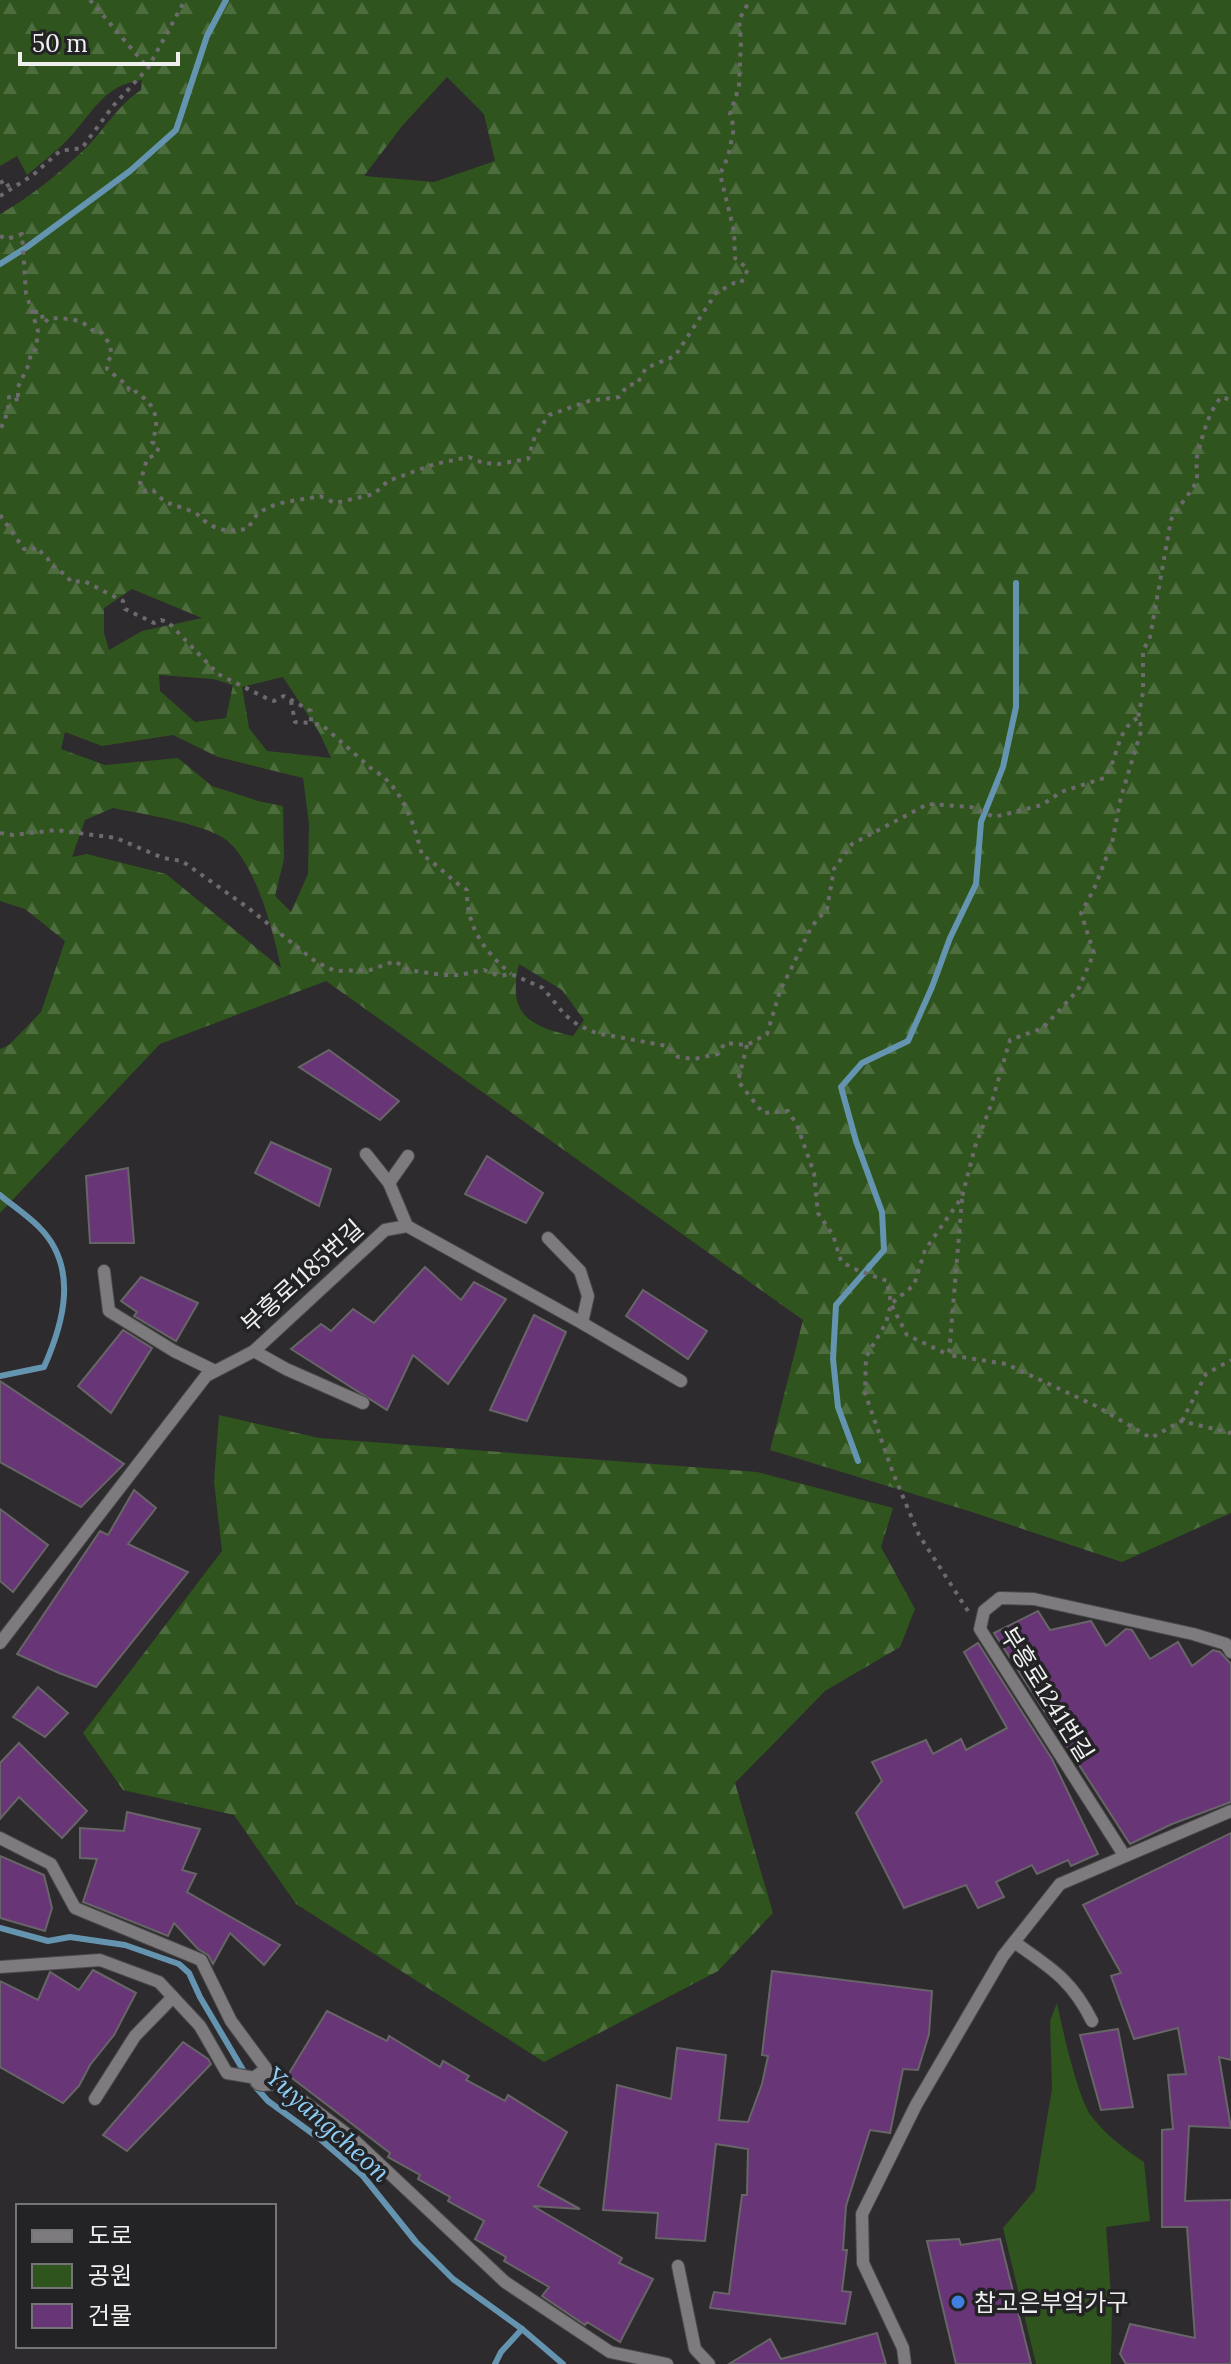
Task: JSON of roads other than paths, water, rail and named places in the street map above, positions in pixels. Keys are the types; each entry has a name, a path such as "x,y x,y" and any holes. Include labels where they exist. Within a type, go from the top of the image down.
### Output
{"lane":[{"path":"366,1154 389,1183 407,1226 681,1381"},
{"path":"389,1183 408,1156"},
{"name":"부흥로1185번길","path":"0,1643 206,1376 254,1351 385,1230 407,1226"},
{"path":"548,1238 580,1271 588,1296 582,1323"},
{"path":"104,1271 109,1311 174,1351 215,1371"},
{"path":"254,1351 286,1369 363,1403"},
{"name":"부흥로1241번길","path":"1124,1855 980,1629 984,1611 1000,1598 1034,1599 1193,1634 1226,1644 1231,1652"},
{"path":"905,2364 903,2348 863,2263 862,2214 916,2105 1003,1956 1060,1884 1231,1811"},
{"path":"0,1838 51,1864 75,1908 201,1960 231,2021 268,2078 352,2138 505,2282 610,2352 667,2364"},
{"path":"1014,1942 1055,1970 1079,1994 1092,2021"},
{"path":"0,1967 100,1960 159,1982 200,2026 228,2073 268,2078"},
{"path":"95,2099 135,2036 173,1997"},
{"path":"678,2266 695,2349 709,2364"}],"waterway":[{"path":"0,264 130,171 176,130 207,36 226,0"},
{"path":"858,1461 838,1407 833,1359 836,1305 884,1250 882,1212 856,1141 841,1087 862,1063 908,1041 976,884 981,822 1003,767 1016,707 1016,583"},
{"name":"Yuyangcheon","path":"0,1195 39,1227 52,1243 59,1259 64,1295 57,1332 44,1367 0,1376"},
{"name":"Yuyangcheon","path":"0,1928 48,1941 70,1937 125,1945 179,1964 189,1973 246,2075"},
{"name":"Yuyangcheon","path":"253,2084 268,2101 363,2176 416,2242 453,2279 522,2329 563,2364"},
{"path":"495,2364 501,2352 522,2329"}],"place":[{"name":"참고은부엌가구","path":"958,2302"}]}
